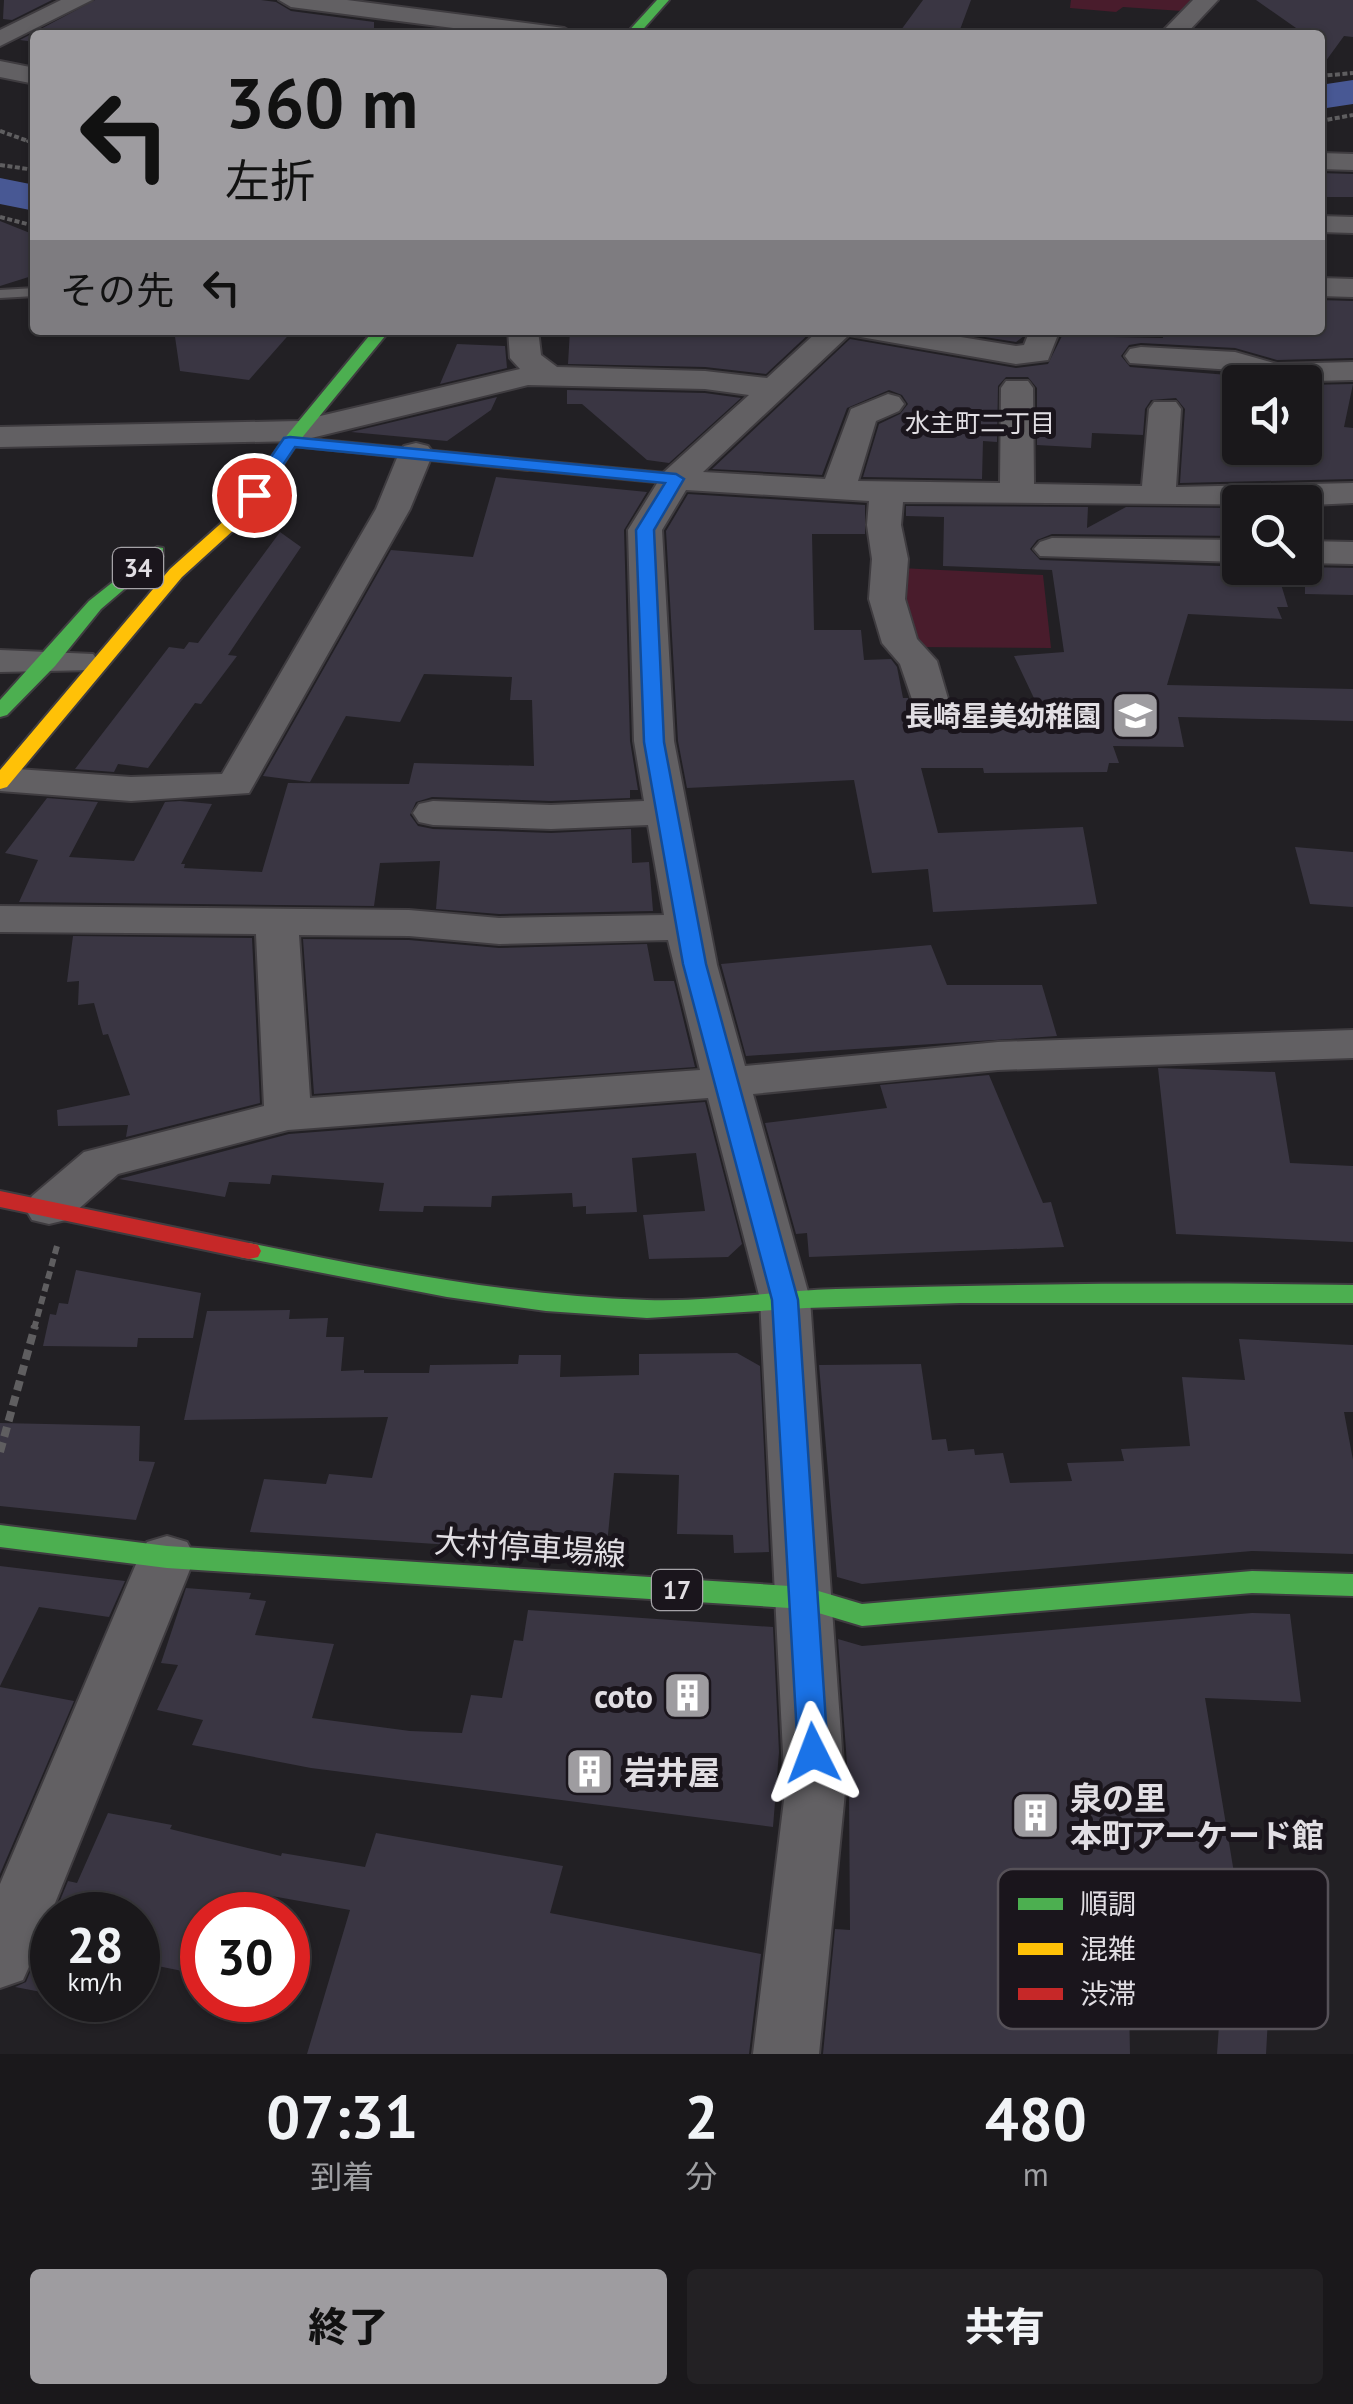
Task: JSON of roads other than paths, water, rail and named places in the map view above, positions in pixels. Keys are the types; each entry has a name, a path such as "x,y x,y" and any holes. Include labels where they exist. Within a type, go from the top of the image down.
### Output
{"main road":[{"path":"636,30 663,0"},
{"name":"34","path":"1,782 97,662 176,572 242,512 295,436 378,335"},
{"path":"295,436 416,453 676,479"},
{"name":"34","path":"229,491 295,436"},
{"name":"34","path":"0,710 48,662 95,605 168,542"},
{"path":"0,1199 422,1287 517,1300 652,1309 785,1300 1152,1290 1353,1294"},
{"name":"大村停車場線","path":"0,1536 166,1557 805,1598 862,1615 1252,1582 1353,1585"}],"street":[{"path":"0,39 80,0"},
{"path":"290,0 524,30"},
{"path":"1176,30 1206,0"},
{"path":"0,8 50,14"},
{"path":"380,30 390,13"},
{"path":"0,69 30,75"},
{"path":"1325,161 1353,162"},
{"path":"1325,224 1353,224"},
{"path":"1325,287 1353,288"},
{"path":"524,335 526,358 550,377"},
{"path":"786,2054 815,1792 785,1300 687,927 666,812 654,742 645,530 676,479 832,335"},
{"path":"892,335 1016,355 1036,352 1043,335"},
{"path":"1141,356 1235,361 1276,373 1353,370"},
{"path":"0,437 295,436 460,389 528,376 705,380 773,388"},
{"path":"1017,388 1017,494"},
{"path":"838,490 862,416 888,404"},
{"path":"1158,496 1165,409"},
{"path":"1,782 131,789 235,785 393,509 416,453"},
{"path":"676,479 762,489 888,492 1279,498 1353,492"},
{"path":"888,492 884,525 890,559 887,599 900,643 918,661 932,710"},
{"path":"1112,496 1127,550"},
{"path":"1052,549 1222,551"},
{"path":"1322,552 1353,552"},
{"path":"0,660 97,662"},
{"path":"433,813 551,817 666,812"},
{"path":"0,920 409,923 500,931 687,927"},
{"path":"276,922 288,1114"},
{"path":"58,1210 101,1163 288,1114 729,1082 998,1056 1353,1044"},
{"path":"0,1960 166,1557"}],"lane":[{"path":"0,294 30,292"}],"waterway":[{"path":"1325,96 1353,92"},
{"path":"0,191 30,197"}],"place":[{"name":"長崎星美幼稚園","path":"1136,715"},
{"name":"coto","path":"688,1696"},
{"name":"岩井屋","path":"589,1772"},
{"name":"泉の里 本町アーケード館","path":"1035,1816"}],"district":[{"name":"水主町二丁目","path":"980,423"}]}
